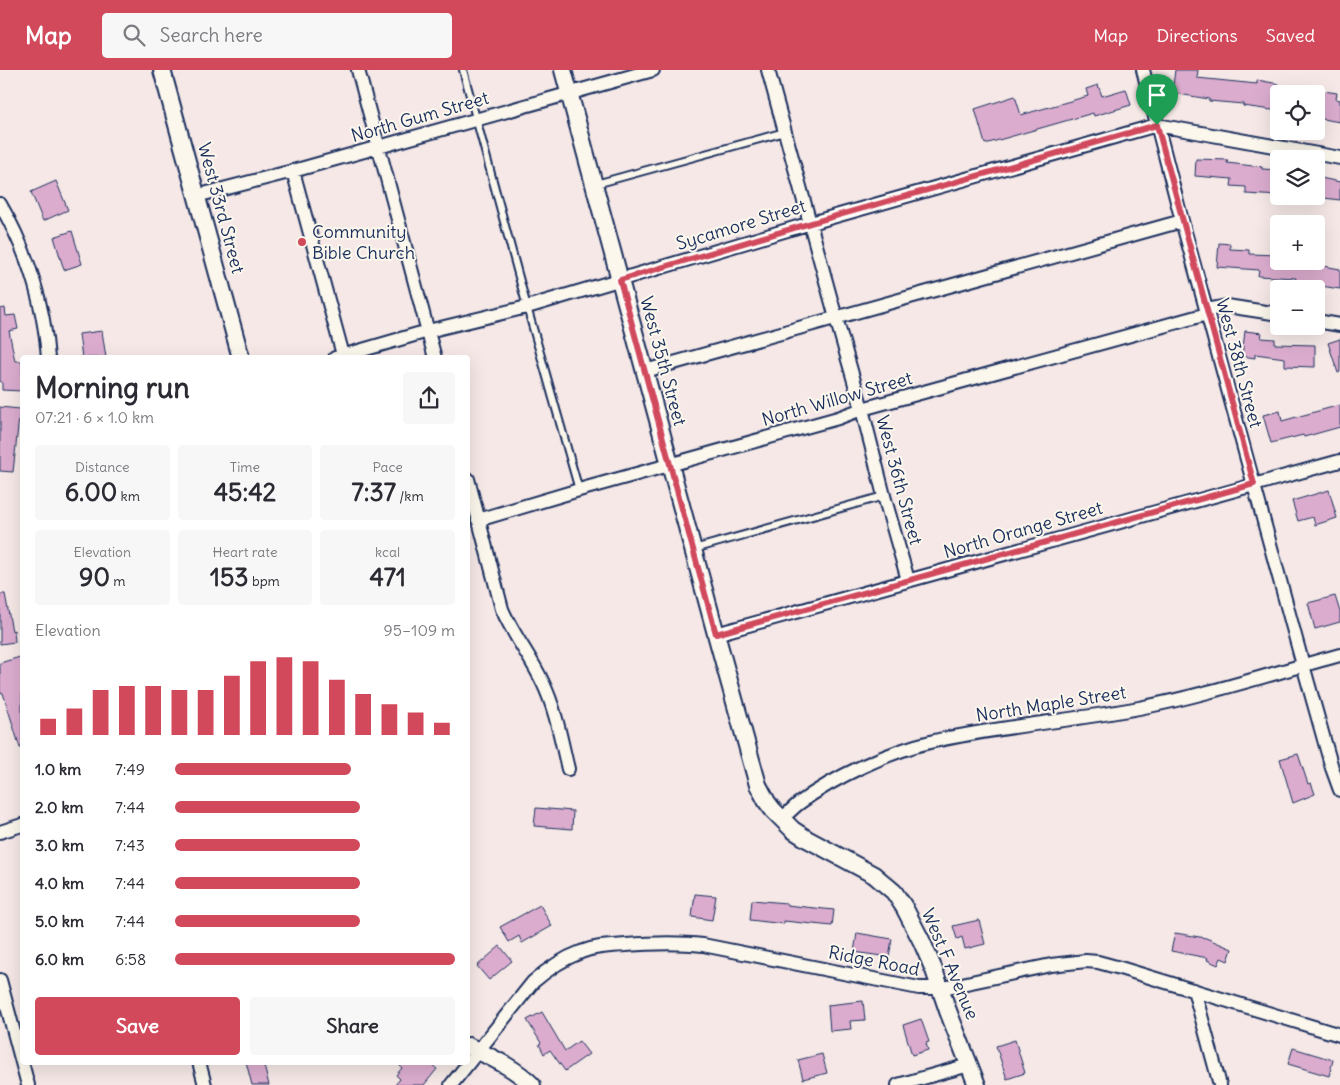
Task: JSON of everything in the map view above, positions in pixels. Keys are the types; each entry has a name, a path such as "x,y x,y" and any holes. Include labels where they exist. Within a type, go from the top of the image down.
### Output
{"street":[{"name":"West 33rd Street","path":"162,70 240,355"},
{"path":"358,70 434,355"},
{"name":"West 35th Street","path":"564,70 716,634"},
{"name":"North Gum Street","path":"196,196 293,171 653,70"},
{"name":"West 36th Street","path":"768,70 908,580"},
{"name":"West 38th Street","path":"1142,70 1303,665 1340,790"},
{"path":"1157,125 1340,158"},
{"name":"Sycamore Street","path":"343,355 428,331 527,307 811,223 1157,125"},
{"path":"293,171 339,355"},
{"path":"0,204 23,250 35,286 44,322 48,355"},
{"path":"645,371 1182,221"},
{"name":"North Willow Street","path":"478,520 1227,306 1270,313"},
{"path":"1325,322 1340,325"},
{"name":"North Orange Street","path":"716,634 1340,461"},
{"path":"470,487 502,609 508,624 543,683 553,710 568,769"},
{"name":"West F Avenue","path":"716,634 758,785 767,802 781,820 793,830 806,839 874,875 894,892 922,942 978,1085"},
{"name":"North Maple Street","path":"781,820 797,804 836,780 893,754 932,742 1141,708 1196,695 1340,655"},
{"path":"0,832 20,826"},
{"name":"Ridge Road","path":"473,1048 533,982 546,970 565,959 583,951 601,947 672,943 703,945 929,989 944,988 1051,965 1086,961 1098,962 1340,1035"},
{"path":"0,980 20,1055"},
{"path":"1194,990 1220,1085"},
{"path":"473,1048 503,1064 532,1085"},
{"path":"23,1065 28,1085"},
{"path":"200,1065 205,1085"},
{"name":"Ridge Road","path":"450,1085 462,1065"},
{"path":"898,1085 969,1065"}],"lane":[{"path":"463,70 578,490"},
{"path":"594,184 785,132"},
{"path":"693,550 884,496"}],"building":[{"path":"1175,70 1198,70 1197,78 1257,84 1257,80 1279,84 1270,85 1270,110 1243,106 1243,104 1209,101 1209,99 1172,93"},
{"path":"1098,85 1102,96 1126,89 1131,105 1094,116 1093,113 985,144 975,109 1015,96 1021,115 1088,96 1086,89"},
{"path":"1325,91 1337,93 1336,99 1340,100 1340,122 1325,120"},
{"path":"1196,159 1228,160 1227,163 1262,167 1262,169 1270,169 1270,195 1246,194 1246,187 1231,186 1232,179 1195,176"},
{"path":"1325,179 1340,182 1340,200 1325,198"},
{"path":"56,181 68,210 43,221 31,192"},
{"path":"72,231 82,264 64,270 54,237"},
{"path":"1219,243 1230,244 1230,249 1249,250 1249,254 1270,255 1270,270 1325,270 1325,266 1340,269 1340,289 1325,287 1325,280 1296,280 1296,278 1258,276 1259,270 1217,267"},
{"path":"5,308 6,316 15,315 18,329 9,331 15,361 20,361 20,391 2,390 2,382 0,382 0,309"},
{"path":"102,331 106,355 82,355 79,334"},
{"path":"1245,331 1262,333 1261,338 1275,339 1275,344 1315,345 1315,367 1285,366 1285,358 1255,354 1255,358 1242,356"},
{"path":"1340,339 1340,372 1338,373 1328,343"},
{"path":"1340,405 1340,427 1304,437 1303,435 1271,443 1263,415 1280,411 1282,421"},
{"path":"0,407 20,409 13,472 0,471"},
{"path":"1329,490 1337,518 1315,525 1313,517 1298,521 1292,501"},
{"path":"0,594 5,594 15,642 0,644"},
{"path":"1335,596 1340,612 1340,622 1315,629 1308,603"},
{"path":"20,657 20,748 3,693 0,694 0,663"},
{"path":"1298,754 1308,784 1311,783 1315,794 1293,803 1280,759"},
{"path":"536,808 573,811 572,829 534,826"},
{"path":"695,894 716,896 712,920 692,917"},
{"path":"752,900 834,910 832,926 784,921 784,924 750,920"},
{"path":"540,905 552,926 522,943 519,936 509,942 500,927"},
{"path":"979,920 985,944 965,949 962,937 957,939 953,926"},
{"path":"857,933 892,939 889,957 854,952"},
{"path":"1175,933 1206,938 1232,949 1228,961 1221,958 1218,965 1207,960 1208,958 1171,951"},
{"path":"500,946 512,961 489,980 477,966"},
{"path":"863,1001 865,1020 850,1021 851,1029 830,1031 828,1005"},
{"path":"542,1012 565,1051 579,1041 589,1054 565,1071 550,1050 544,1054 539,1044 541,1043 527,1020"},
{"path":"921,1019 929,1042 926,1043 928,1050 912,1055 903,1025"},
{"path":"1015,1040 1025,1073 1007,1079 996,1046"},
{"path":"1293,1048 1333,1060 1329,1076 1288,1064"},
{"path":"822,1054 827,1073 803,1079 798,1060"},
{"path":"247,1065 264,1065 269,1085 252,1085"},
{"path":"399,1065 432,1065 437,1069 424,1085 395,1085 400,1079 396,1075 402,1068"}],"place":[{"name":"Community Bible Church","path":"302,242"}],"route":[{"path":"1157,125 1254,484 716,634 620,280 811,223 1157,125"}]}
